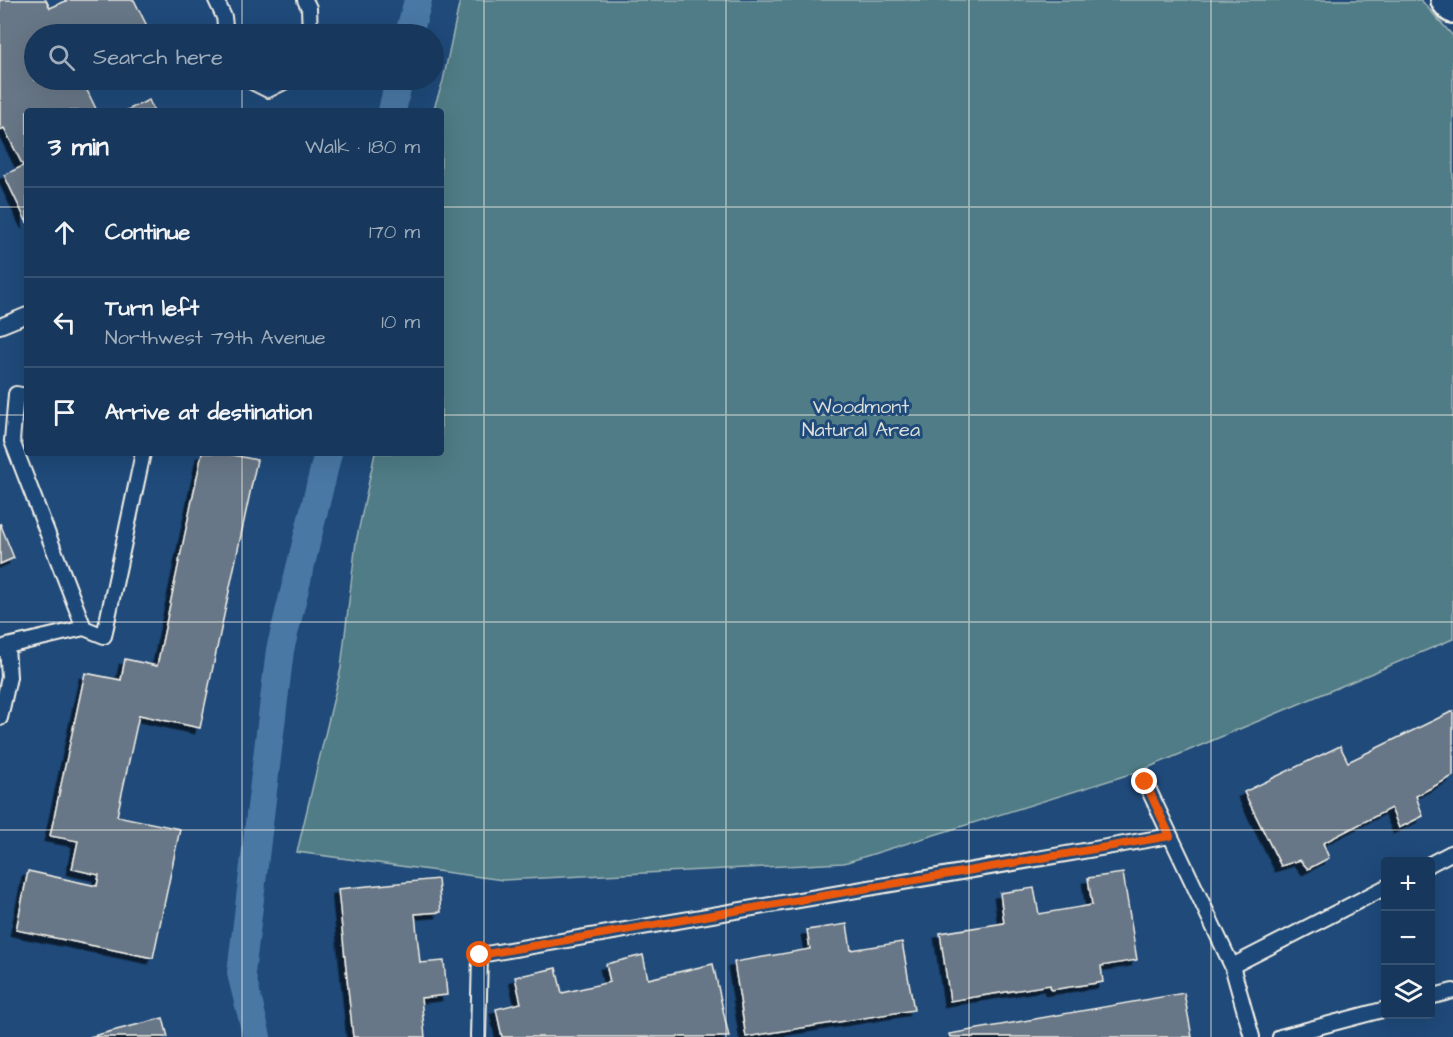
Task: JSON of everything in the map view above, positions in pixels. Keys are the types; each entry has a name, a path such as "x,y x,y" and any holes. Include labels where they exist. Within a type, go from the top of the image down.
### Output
{"street":[{"path":"1448,0 1453,6"}],"lane":[{"path":"216,0 225,24"},
{"path":"305,0 309,9 310,24"},
{"path":"0,326 24,316"},
{"path":"24,395 16,394 12,441 84,628"},
{"path":"0,718 9,677 4,647 84,628 104,636 141,456"},
{"path":"1145,782 1232,966 1252,1037"},
{"path":"478,1037 480,955 1170,836"},
{"path":"1435,862 1453,852"},
{"path":"1232,966 1381,890"},
{"path":"1435,996 1453,991"},
{"path":"1280,1037 1381,1010"}],"green space":[{"name":"Woodmont Natural Area","path":"460,0 1421,0 1453,36 1453,639 1140,771 844,863 503,880 297,852 341,668 356,542 374,456 444,456 444,108 434,108 440,90 444,90 444,76"}],"building":[{"path":"0,0 46,0 50,8 68,0 134,0 146,24 24,24 24,90 87,90 96,108 24,108 24,217 4,175 23,166 4,128 0,130"},
{"path":"149,100 153,108 132,108"},
{"path":"201,456 238,456 257,460 200,728 139,715 117,816 180,829 153,958 16,930 28,871 97,886 99,875 72,869 78,841 50,836 85,673 121,680 125,659 157,666"},
{"path":"0,523 14,558 0,564"},
{"path":"1453,711 1453,776 1416,796 1423,816 1399,828 1391,808 1323,843 1329,858 1308,869 1300,860 1281,866 1244,792 1340,746 1348,762"},
{"path":"1123,873 1137,960 1101,966 1103,982 1051,990 1050,985 950,1001 940,933 1004,923 1000,893 1034,888 1039,914 1092,905 1088,878"},
{"path":"438,879 441,912 415,914 420,963 444,961 447,995 421,998 425,1037 353,1037 338,889"},
{"path":"847,924 851,950 902,942 914,1010 746,1037 734,962 810,949 807,930"},
{"path":"643,955 648,979 713,964 729,1037 502,1037 496,1009 521,1003 515,977 556,968 562,993 610,982 606,964"},
{"path":"1184,993 1192,1037 950,1037 949,1034"},
{"path":"163,1018 168,1037 89,1037"}],"waterway":[{"path":"412,24 418,0"},
{"path":"393,108 397,90"},
{"path":"257,1037 241,973 280,650 327,456"}],"route":[{"path":"480,955 1170,836 1145,782"}]}
